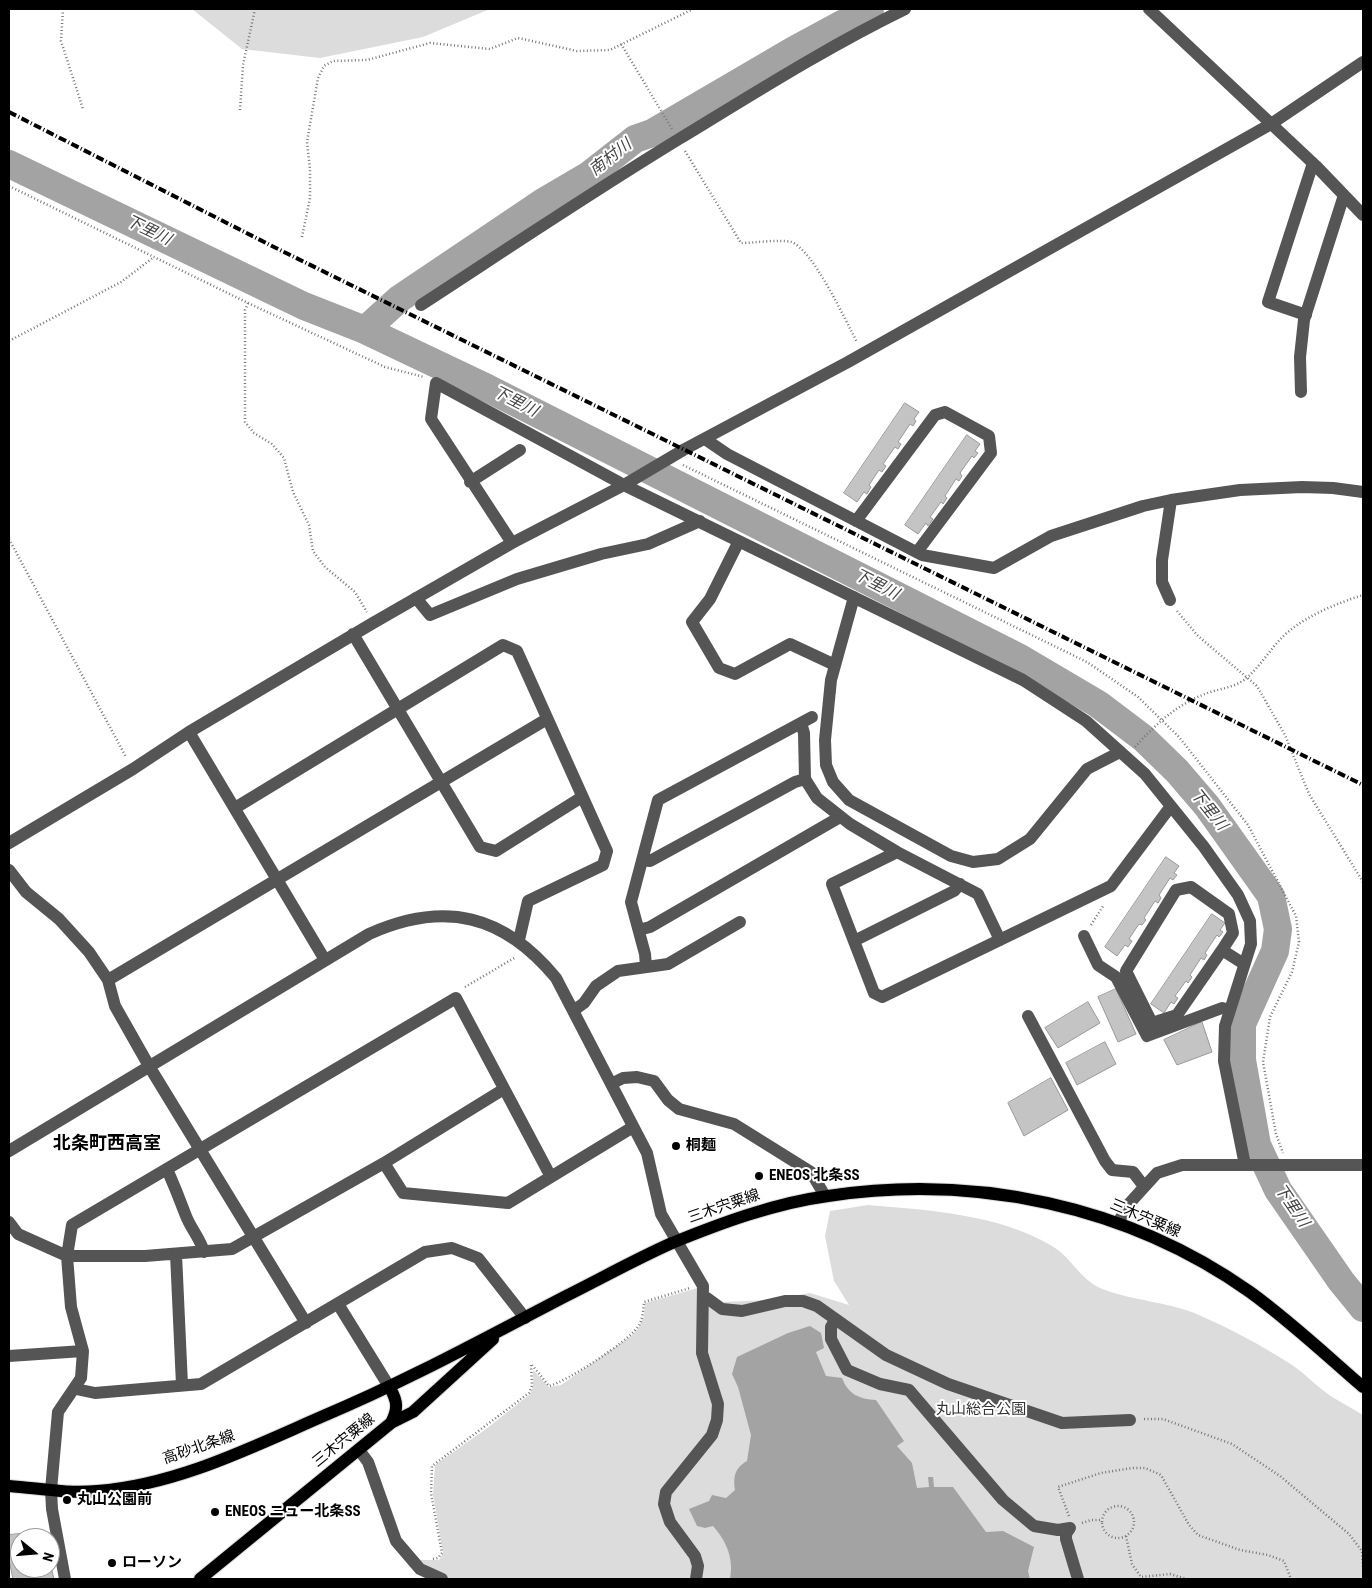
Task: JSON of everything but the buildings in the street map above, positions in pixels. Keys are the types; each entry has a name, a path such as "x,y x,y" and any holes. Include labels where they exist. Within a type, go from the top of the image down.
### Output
{"main road":[{"name":"三木宍粟線","path":"200,1579 391,1423 397,1411 396,1400 390,1388 508,1326 676,1242 777,1206 826,1196 913,1188 958,1190 1056,1203 1118,1223 1204,1264 1249,1292 1363,1387"},
{"path":"391,1423 413,1412 508,1326"},
{"name":"高砂北条線","path":"9,1486 93,1492 173,1476 242,1451 390,1388"}],"street":[{"path":"421,305 634,165 746,97 868,27 905,9"},
{"path":"1149,9 1313,163 1363,215"},
{"path":"9,843 353,634 512,543 628,483 668,459 864,353 1271,124 1363,62"},
{"path":"1306,315 1268,302 1313,163"},
{"path":"1301,392 1300,357 1306,315 1344,195"},
{"path":"512,543 470,482 431,419 436,383 739,541 1023,680 1086,721 1145,774 1204,847 1238,895 1250,922 1251,944 1225,1026 1224,1061 1245,1165"},
{"path":"856,521 935,414 945,412 989,436 991,453 917,552"},
{"path":"705,439 727,454 917,552 994,568 1051,536 1171,500 1232,491 1302,487 1333,488 1363,492"},
{"path":"470,482 520,450"},
{"path":"1170,600 1162,582 1162,560 1171,500"},
{"path":"416,598 430,615 517,579 601,554 648,544 700,521"},
{"path":"739,541 710,600 692,622 719,668 735,674 790,644 835,664"},
{"path":"854,597 831,680 825,740 826,764 833,782 849,800 951,856 973,862 998,859 1030,839 1087,769 1123,754"},
{"path":"353,634 480,847 496,851 582,797"},
{"path":"235,808 503,645 517,651 607,851 603,864 528,901 519,940"},
{"path":"646,966 631,902 658,800 812,717"},
{"path":"108,980 547,719"},
{"path":"800,723 804,733 805,779 817,798 840,817 897,852 978,894 1000,940"},
{"path":"189,732 325,960"},
{"path":"642,860 650,861 796,782 805,779"},
{"path":"897,852 832,884 874,993 882,998 1109,887 1171,806"},
{"path":"639,930 658,922 840,817"},
{"path":"9,870 26,892 59,919 83,945 108,980 115,1006 149,1066 252,1239 306,1323"},
{"path":"854,941 954,891 960,884"},
{"path":"1191,888 1229,914 1233,933 1222,950 1177,1015 1152,1023 1126,971 1176,890 1191,888"},
{"path":"9,1151 369,934 391,924 417,918 442,916 468,918 493,926 519,940 556,978 647,1153 661,1214 676,1242 687,1256 707,1298 722,1309 742,1311 785,1301 803,1301 817,1306 886,1355 948,1384 1062,1423 1130,1420"},
{"path":"573,1011 584,1003 596,986 618,971 668,964 740,922"},
{"path":"1084,936 1098,965 1116,977 1147,1036 1222,1008 1230,1010"},
{"path":"1222,950 1244,964"},
{"path":"65,1579 52,1509 51,1490 58,1412 76,1389 81,1378 83,1351 71,1307 68,1256 72,1225 456,998 551,1177"},
{"path":"1028,1016 1105,1160 1112,1170 1133,1172 1144,1185"},
{"path":"611,1084 623,1078 637,1077 654,1081 668,1100 679,1109 734,1124 811,1172 826,1196"},
{"path":"9,1222 14,1237 68,1256 176,1254 232,1249 384,1163 504,1090"},
{"path":"384,1163 403,1193 508,1203 633,1127"},
{"path":"1118,1223 1127,1206 1156,1173 1182,1165 1363,1165"},
{"path":"167,1169 204,1252"},
{"path":"76,1389 95,1393 201,1384 425,1252 452,1248 478,1258 525,1318"},
{"path":"176,1254 182,1386"},
{"path":"696,1579 698,1566 695,1556 670,1522 664,1504 666,1492 712,1435 717,1420 718,1404 702,1353 703,1290"},
{"path":"338,1304 390,1388"},
{"path":"835,1320 831,1328 831,1340 847,1370 880,1384 909,1390 1003,1500 1034,1526 1058,1530 1070,1528 1067,1530 1066,1540 1078,1579"},
{"path":"9,1356 83,1351"},
{"path":"359,1450 368,1462 396,1540 420,1569 442,1579"}],"path":[{"path":"63,9 61,40 83,109"},
{"path":"240,110 243,66 255,9"},
{"path":"302,236 310,198 310,169 307,142 318,78 324,66 333,61 367,60 430,44 490,49 518,38 578,51 610,50 693,9"},
{"path":"621,44 741,243 791,242 804,250 814,263 864,353"},
{"path":"9,186 248,304 385,367 421,376 436,383"},
{"path":"9,341 121,282 154,257"},
{"path":"248,304 245,310 245,422 254,433 272,444 284,458 293,492 309,525 313,551 324,567 355,592 373,623"},
{"path":"668,459 1086,662 1138,697 1179,737 1248,825 1296,916 1299,942 1292,972 1270,1017 1263,1062 1276,1134 1288,1166"},
{"path":"9,540 133,769"},
{"path":"1123,754 1161,719 1192,700 1242,682 1288,632 1342,601 1363,595"},
{"path":"1170,600 1198,636 1257,686 1285,734 1309,794 1363,882"},
{"path":"1084,936 1110,894 1109,887"},
{"path":"456,998 464,988 529,949"},
{"path":"432,1559 438,1558 442,1554 431,1493 432,1466 529,1393 532,1386 531,1364 549,1386 560,1383 595,1361 638,1328 643,1316 644,1302 703,1290"},
{"path":"1130,1420 1163,1419 1232,1444 1280,1476 1349,1534 1362,1551 1363,1568"},
{"path":"1070,1519 1058,1487 1101,1473 1145,1468 1160,1475 1189,1525 1198,1535 1240,1550 1268,1555 1284,1561 1291,1579"},
{"path":"1111,1508 1126,1508 1133,1516 1134,1522 1131,1531 1126,1536 1117,1538 1108,1534 1102,1520 1111,1508"},
{"path":"1080,1524 1091,1520 1102,1520"},
{"path":"1126,1536 1132,1564 1141,1578 1170,1574 1188,1579"}],"green space":[{"path":"192,9 490,9 423,37 320,58 242,49"},
{"name":"丸山総合公園","path":"868,1205 963,1215 986,1220 1031,1235 1059,1251 1086,1279 1100,1288 1124,1296 1187,1310 1223,1326 1281,1358 1337,1400 1363,1415 1363,1579 439,1579 420,1560 439,1560 443,1553 433,1494 435,1465 486,1429 529,1395 533,1388 533,1370 549,1387 561,1385 631,1336 638,1329 644,1316 645,1303 701,1287 708,1308 722,1302 768,1300 810,1293 849,1305 834,1281 825,1236 830,1211"}],"shaded area":[{"path":"810,1326 821,1333 824,1348 816,1352 826,1376 842,1378 847,1388 855,1395 876,1400 904,1441 897,1446 912,1463 917,1488 929,1487 928,1477 933,1477 934,1487 953,1487 986,1532 1003,1531 1034,1547 1028,1571 1030,1579 730,1579 730,1558 722,1538 713,1526 705,1528 697,1526 689,1509 709,1501 712,1495 726,1498 735,1490 734,1481 737,1470 747,1461 751,1435 738,1387 732,1374 737,1357 788,1333"}],"waterway":[{"name":"南村川","path":"365,330 399,299 543,202 589,175 635,139 652,133 794,50 870,9"},
{"name":"下里川","path":"9,164 304,306 365,330 487,388 1020,658 1098,704 1143,738 1177,771 1207,806 1271,896 1278,929 1275,951 1242,1024 1242,1060 1257,1145 1278,1190 1341,1281 1363,1308"}],"railway":[{"path":"9,112 274,247 1363,785"}],"place":[{"name":"桐麺","path":"676,1146"},
{"name":"ENEOS 北条SS","path":"759,1176"},
{"name":"丸山公園前","path":"67,1500"},
{"name":"ENEOS ニュー北条SS","path":"215,1512"},
{"name":"ローソン","path":"112,1563"}],"district":[{"name":"北条町西高室","path":"107,1144"}]}
